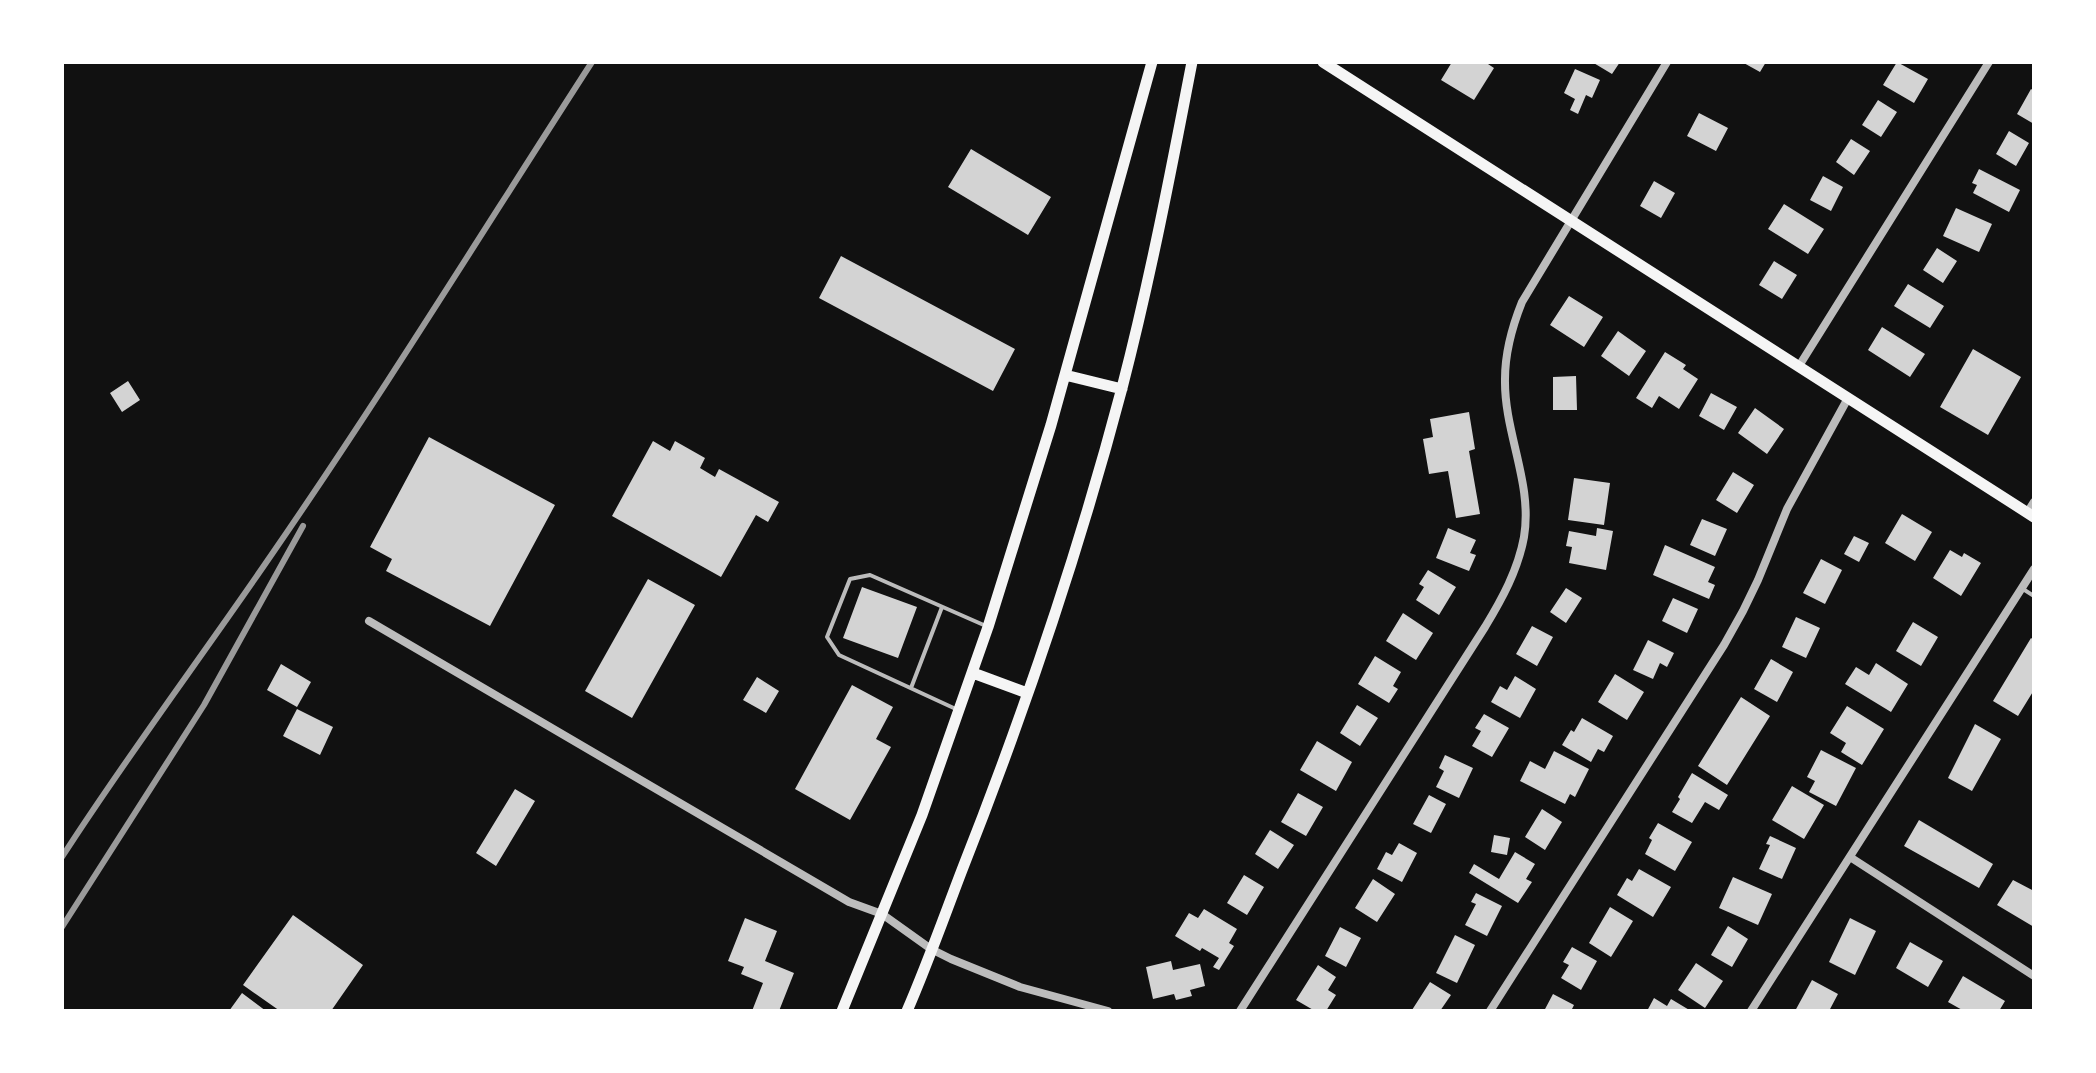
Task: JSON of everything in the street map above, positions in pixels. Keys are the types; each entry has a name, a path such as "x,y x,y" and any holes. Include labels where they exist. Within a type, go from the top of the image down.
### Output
{"main road":[{"path":"842,1011 922,815 973,673 1065,375 1152,62"},
{"path":"907,1011 987,807 1074,552 1122,389 1146,289 1192,62"},
{"path":"1323,62 1848,398 2032,511"},
{"path":"1065,375 1122,389"},
{"path":"973,673 1027,693"}],"street":[{"path":"1240,1011 1485,627 1512,578 1524,537 1526,512 1525,488 1505,382 1509,336 1522,302 1667,62"},
{"path":"1799,366 1989,62"},
{"path":"1490,1011 1737,623 1787,509 1848,398"},
{"path":"1751,1011 2034,569"},
{"path":"369,621 849,902 882,914 931,949 1020,987 1108,1011"},
{"path":"1850,857 2034,976"}],"lane":[{"path":"960,711 839,655 827,637 850,579 870,575 988,627"},
{"path":"2022,588 2034,596"},
{"path":"911,688 942,607"}],"building":[{"path":"1452,62 1485,62 1494,68 1474,100 1441,80"},
{"path":"1592,62 1620,62 1612,74"},
{"path":"1742,62 1766,62 1760,72"},
{"path":"1897,62 1928,79 1914,103 1883,85"},
{"path":"1575,69 1600,80 1592,98 1586,95 1578,114 1570,110 1575,99 1564,93"},
{"path":"2031,89 2034,91 2034,124 2017,114"},
{"path":"1878,100 1897,112 1881,137 1862,125"},
{"path":"1699,113 1728,128 1716,151 1687,136"},
{"path":"2009,131 2029,143 2016,166 1996,154"},
{"path":"1851,139 1870,151 1854,175 1836,162"},
{"path":"971,149 1051,197 1028,235 948,187"},
{"path":"1979,169 2020,190 2009,212 1973,193 1977,185 1972,183"},
{"path":"1823,176 1843,187 1831,211 1810,200"},
{"path":"1654,181 1675,193 1661,218 1640,206"},
{"path":"1784,204 1824,229 1808,254 1768,229"},
{"path":"1956,208 1992,224 1979,252 1943,236"},
{"path":"1937,248 1957,261 1943,283 1923,270"},
{"path":"841,256 1015,349 993,391 819,298"},
{"path":"1774,261 1797,275 1782,299 1759,285"},
{"path":"1908,284 1944,306 1930,328 1894,306"},
{"path":"1569,296 1603,317 1584,347 1550,325"},
{"path":"1882,327 1925,354 1910,377 1868,350"},
{"path":"1618,331 1646,351 1629,376 1601,356"},
{"path":"1973,349 2021,377 1988,435 1940,407"},
{"path":"1665,352 1686,365 1683,369 1698,379 1679,409 1659,396 1652,408 1636,398"},
{"path":"1576,376 1577,410 1553,410 1553,377"},
{"path":"128,381 140,400 122,412 110,393"},
{"path":"1711,393 1737,407 1724,430 1699,416"},
{"path":"1755,408 1784,429 1767,454 1738,433"},
{"path":"1469,412 1475,449 1469,451 1480,514 1456,518 1448,471 1429,474 1423,439 1433,437 1430,419"},
{"path":"429,437 555,505 490,626 386,571 392,559 370,547"},
{"path":"653,441 670,451 675,441 705,458 700,468 715,477 719,469 779,502 768,522 756,515 721,577 612,516"},
{"path":"1733,472 1754,485 1737,513 1716,500"},
{"path":"1574,478 1610,483 1604,525 1568,520"},
{"path":"1902,514 1932,532 1915,561 1885,543"},
{"path":"1702,519 1727,529 1715,556 1690,545"},
{"path":"1448,528 1476,540 1470,553 1476,555 1469,571 1436,558"},
{"path":"1597,528 1613,531 1606,570 1569,563 1572,547 1566,546 1569,531 1596,536"},
{"path":"1854,536 1869,543 1859,562 1844,554"},
{"path":"1665,545 1715,567 1708,582 1715,585 1709,599 1653,575"},
{"path":"1950,550 1962,557 1964,553 1981,563 1961,596 1933,578"},
{"path":"1821,559 1842,570 1825,604 1803,593"},
{"path":"1428,570 1456,587 1439,615 1416,600 1424,587 1419,584"},
{"path":"648,579 695,605 632,718 585,691"},
{"path":"862,587 917,607 898,658 843,638"},
{"path":"1566,588 1582,598 1566,623 1550,612"},
{"path":"1673,598 1698,609 1687,633 1662,621"},
{"path":"1403,613 1433,633 1416,660 1386,641"},
{"path":"1796,617 1820,628 1806,658 1782,647"},
{"path":"1913,622 1938,637 1921,666 1896,651"},
{"path":"1532,626 1553,637 1537,666 1516,654"},
{"path":"2031,638 2034,640 2034,690 2018,716 1993,701"},
{"path":"1648,640 1674,653 1667,667 1660,663 1653,679 1633,670"},
{"path":"1375,656 1401,672 1393,686 1398,689 1389,703 1358,684"},
{"path":"1771,659 1793,672 1777,702 1754,689"},
{"path":"1876,663 1908,684 1891,712 1845,684 1856,667 1869,675"},
{"path":"281,664 311,682 297,707 267,690"},
{"path":"1615,674 1644,692 1627,720 1598,702"},
{"path":"1515,676 1536,689 1520,718 1491,702 1500,686 1507,690"},
{"path":"757,677 779,691 766,713 743,700"},
{"path":"852,685 893,707 876,739 891,747 850,820 795,789"},
{"path":"1741,697 1770,716 1727,785 1698,766"},
{"path":"1357,705 1378,718 1360,746 1340,733"},
{"path":"1847,706 1884,729 1862,765 1841,752 1846,743 1830,733"},
{"path":"297,709 333,727 320,755 283,736"},
{"path":"1484,714 1509,728 1492,757 1472,746 1481,731 1475,728"},
{"path":"1582,718 1613,736 1604,752 1598,749 1591,762 1562,745"},
{"path":"1975,724 2001,739 1972,791 1948,778"},
{"path":"1317,741 1352,762 1336,791 1300,770"},
{"path":"1821,750 1856,768 1836,806 1809,792 1815,781 1807,777"},
{"path":"1554,751 1589,769 1575,797 1570,794 1565,804 1520,781 1530,761 1545,769"},
{"path":"1445,755 1473,768 1459,798 1436,787 1444,771 1439,768"},
{"path":"1692,773 1728,795 1719,810 1705,802 1692,823 1672,812"},
{"path":"1792,786 1824,805 1804,839 1772,820"},
{"path":"515,789 535,801 496,866 476,853"},
{"path":"1298,793 1323,807 1306,836 1281,822"},
{"path":"1429,795 1446,804 1431,833 1413,824"},
{"path":"1542,809 1562,822 1545,850 1525,837"},
{"path":"1919,820 1993,864 1979,888 1904,846"},
{"path":"1658,823 1692,842 1675,871 1645,854 1652,840 1649,838"},
{"path":"1270,830 1294,845 1278,869 1255,854"},
{"path":"1494,835 1510,838 1507,855 1491,852"},
{"path":"1770,836 1796,848 1782,879 1759,869 1770,845 1766,844"},
{"path":"1399,843 1417,853 1402,882 1377,869 1386,852 1392,855"},
{"path":"1515,852 1535,864 1526,879 1532,882 1518,903 1469,873 1474,864 1499,879"},
{"path":"1639,869 1671,887 1653,917 1617,895 1627,878 1632,881"},
{"path":"1244,875 1264,887 1247,915 1227,903"},
{"path":"1733,877 1772,894 1758,925 1719,908"},
{"path":"1373,879 1395,894 1377,922 1355,908"},
{"path":"2013,880 2034,891 2034,927 1997,905"},
{"path":"1476,893 1502,906 1487,936 1465,925 1476,904 1471,902"},
{"path":"1610,907 1633,921 1611,957 1589,943"},
{"path":"1204,909 1237,929 1229,943 1234,946 1219,970 1213,967 1219,958 1175,936 1189,913 1198,918"},
{"path":"293,915 363,965 331,1011 280,1011 243,985"},
{"path":"745,918 777,931 765,961 794,973 779,1011 752,1011 763,983 741,974 744,967 728,961"},
{"path":"1850,918 1876,931 1855,975 1829,962"},
{"path":"1728,926 1748,939 1732,967 1711,955"},
{"path":"1340,927 1361,938 1346,967 1325,956"},
{"path":"1455,935 1475,945 1457,983 1436,973"},
{"path":"1910,942 1943,961 1928,987 1896,968"},
{"path":"1572,947 1597,961 1581,990 1561,978 1569,965 1563,962"},
{"path":"1171,961 1173,970 1200,964 1205,986 1190,990 1192,996 1176,1000 1174,994 1153,999 1146,967"},
{"path":"1696,963 1723,981 1705,1008 1678,990"},
{"path":"1318,965 1336,977 1328,990 1336,995 1326,1011 1315,1011 1296,1000"},
{"path":"1963,976 2005,1001 1999,1011 1964,1011 1948,1002"},
{"path":"1812,980 1838,994 1829,1011 1795,1011"},
{"path":"1430,982 1451,995 1440,1011 1412,1010"},
{"path":"242,993 266,1011 229,1011"},
{"path":"1553,994 1574,1005 1571,1011 1544,1011"},
{"path":"1654,998 1667,1006 1671,999 1691,1011 1647,1011"}],"railway":[{"path":"62,857 313,493 592,62"},
{"path":"62,927 204,705 303,526"}]}
